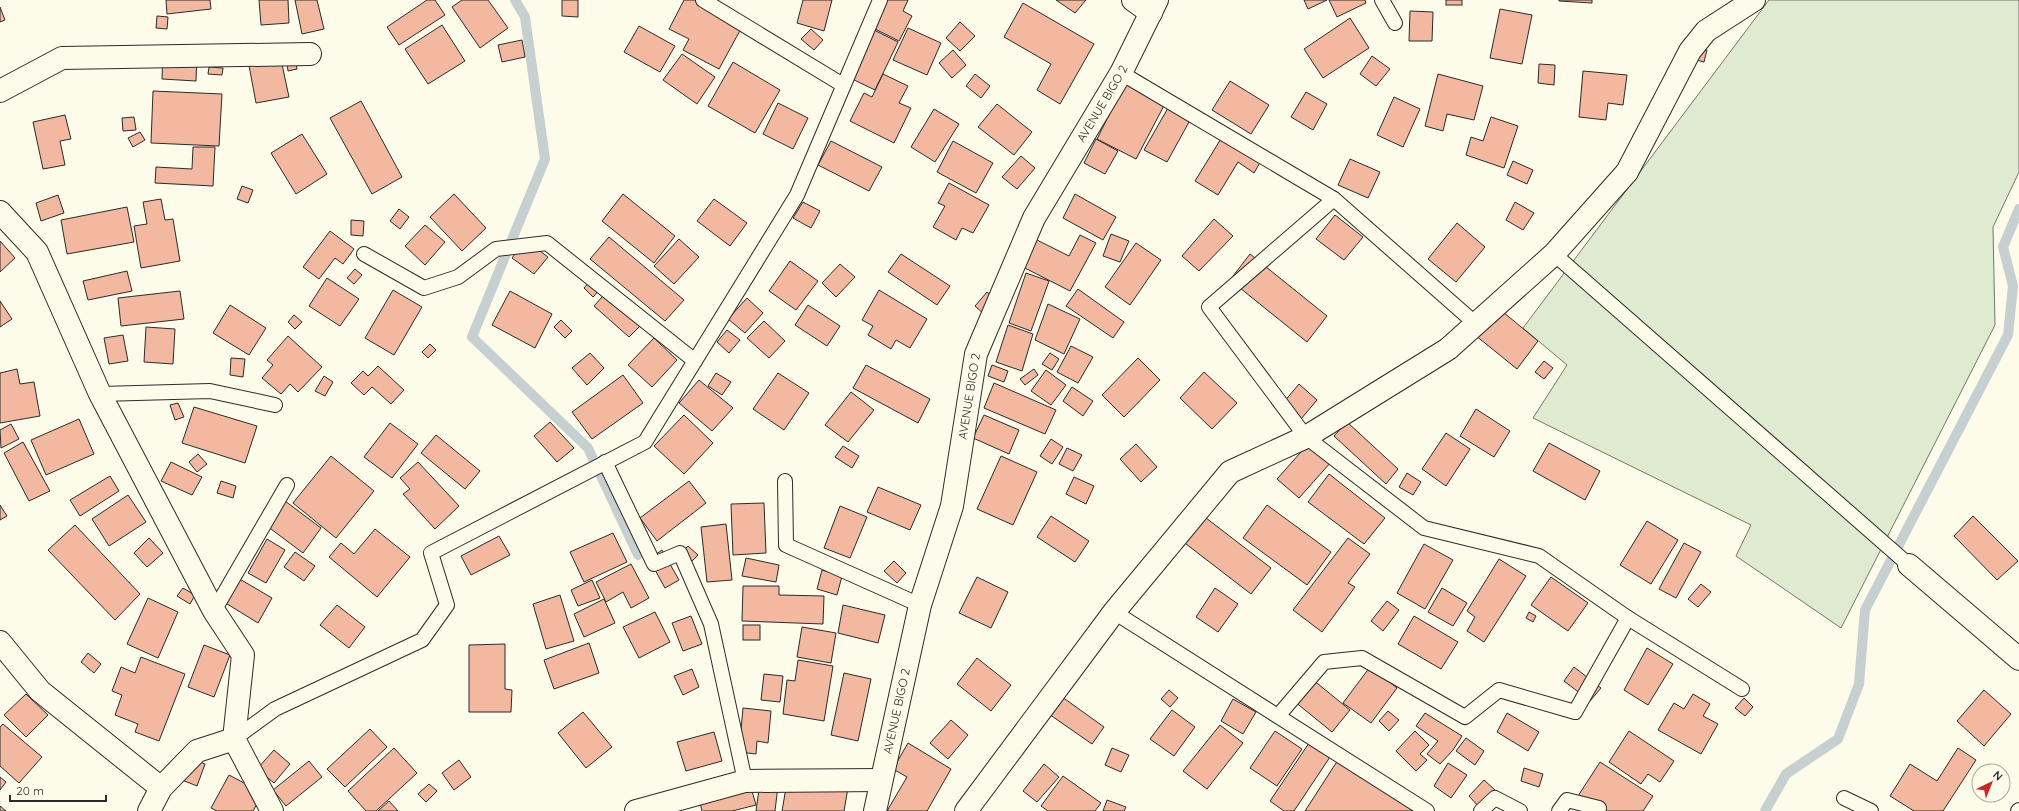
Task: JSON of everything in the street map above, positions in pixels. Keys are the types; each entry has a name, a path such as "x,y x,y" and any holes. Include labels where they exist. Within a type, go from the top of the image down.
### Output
{"street":[{"path":"1133,0 1154,6"},
{"path":"966,811 1114,612 1230,472 1306,437 1448,349 1554,254 1627,172 1690,51 1706,31 1754,0"},
{"name":"AVENUE BIGO 2","path":"874,811 920,605 952,506 976,354 1034,218 1121,73 1154,6"},
{"path":"0,91 62,58 310,54"},
{"path":"0,212 37,252 100,394 214,611 242,655 234,739 272,811"},
{"path":"1910,564 2019,659"},
{"path":"0,642 40,691 161,788"},
{"path":"149,811 161,788 197,751 234,739"},
{"path":"636,811 744,781 881,780"}],"lane":[{"path":"703,0 843,85"},
{"path":"234,739 275,709 422,640 447,605 431,552 645,442 797,195 880,0"},
{"path":"1382,0 1395,23"},
{"path":"1121,73 1334,199 1476,324"},
{"path":"1334,199 1209,307 1306,437 1424,528 1539,556 1628,618 1742,688"},
{"path":"364,254 424,288 458,277 496,249 547,243 695,361"},
{"path":"1554,254 1910,564"},
{"path":"100,394 210,391 275,406"},
{"path":"605,462 654,564 680,552 711,624 744,781"},
{"path":"784,481 786,545 920,605"},
{"path":"214,611 287,485"},
{"path":"1114,612 1427,811"},
{"path":"1278,716 1324,662 1362,658 1465,717 1499,690 1575,712 1628,618"},
{"path":"1481,811 1495,798 1520,811"},
{"path":"1844,798 1871,811"},
{"path":"1559,811 1567,800 1598,808"}],"green space":[{"path":"1769,0 2019,0 2019,172 1993,227 1995,325 1841,628 1736,556 1751,525 1533,418 1567,365 1523,328"}],"building":[{"path":"166,0 210,0 211,9 167,14"},
{"path":"259,0 288,0 289,23 261,25"},
{"path":"295,0 317,0 324,29 302,34"},
{"path":"427,0 435,0 445,15 399,45 387,27"},
{"path":"462,0 488,0 508,28 480,48 452,7"},
{"path":"562,0 578,0 578,17 562,16"},
{"path":"684,0 697,0 743,25 719,69 683,50 689,39 669,29"},
{"path":"803,0 832,0 824,31 797,23"},
{"path":"884,0 908,0 903,11 912,16 899,41 871,27"},
{"path":"1056,0 1086,0 1075,13"},
{"path":"1304,0 1327,0 1308,9"},
{"path":"1329,0 1365,0 1366,3 1337,17"},
{"path":"1446,0 1462,0 1462,5 1446,5"},
{"path":"1592,0 1592,3 1559,1"},
{"path":"1023,3 1094,44 1060,104 1037,90 1051,64 1004,37"},
{"path":"0,7 5,20 0,22"},
{"path":"1500,9 1532,15 1522,64 1490,58"},
{"path":"1410,11 1433,12 1432,41 1409,41"},
{"path":"157,16 168,17 167,29 156,28"},
{"path":"1350,18 1369,48 1323,78 1304,49"},
{"path":"960,22 975,36 960,51 946,38"},
{"path":"442,25 465,61 428,84 405,49"},
{"path":"639,26 675,46 660,72 624,52"},
{"path":"908,28 941,43 927,75 893,60"},
{"path":"811,29 823,40 814,50 801,39"},
{"path":"874,30 898,42 875,90 850,78"},
{"path":"522,40 525,57 502,62 498,45"},
{"path":"1693,46 1707,50 1704,62 1689,58"},
{"path":"953,50 966,65 952,78 939,63"},
{"path":"163,51 197,53 196,81 162,79"},
{"path":"294,54 297,69 288,71 286,56"},
{"path":"682,54 715,77 697,104 663,80"},
{"path":"280,55 289,97 256,103 248,60"},
{"path":"1372,56 1390,69 1376,86 1360,74"},
{"path":"733,62 780,90 755,133 708,106"},
{"path":"1539,64 1555,65 1554,85 1538,83"},
{"path":"209,67 223,68 222,75 208,74"},
{"path":"1583,71 1627,75 1623,105 1608,103 1606,120 1579,117"},
{"path":"883,74 908,86 899,103 911,108 894,143 850,121 864,93 872,97"},
{"path":"975,74 990,86 981,98 966,86"},
{"path":"1438,74 1483,86 1474,120 1447,114 1443,131 1425,126"},
{"path":"1128,77 1168,98 1136,159 1097,139"},
{"path":"1230,81 1269,105 1251,134 1212,110"},
{"path":"153,91 222,94 219,146 151,143"},
{"path":"1306,92 1327,104 1313,130 1291,117"},
{"path":"1394,97 1420,109 1403,147 1377,135"},
{"path":"361,101 402,177 372,194 330,118"},
{"path":"1172,101 1194,113 1167,162 1144,150"},
{"path":"778,103 808,118 793,149 763,134"},
{"path":"997,104 1032,132 1014,155 978,127"},
{"path":"934,109 959,124 935,162 911,147"},
{"path":"65,115 71,139 60,141 65,165 43,169 33,122"},
{"path":"134,117 136,130 123,131 122,118"},
{"path":"1491,117 1518,126 1504,168 1466,155 1471,137 1483,141"},
{"path":"1227,129 1266,152 1254,173 1238,162 1218,195 1195,181"},
{"path":"140,132 145,140 133,147 128,138"},
{"path":"302,134 327,174 296,194 271,153"},
{"path":"1096,139 1118,151 1105,174 1084,163"},
{"path":"831,141 882,167 869,191 818,165"},
{"path":"953,141 993,163 976,193 937,172"},
{"path":"193,147 215,147 213,186 155,183 156,167 192,169"},
{"path":"1021,156 1035,168 1017,189 1002,177"},
{"path":"1350,159 1380,172 1368,198 1338,185"},
{"path":"1513,161 1533,170 1527,184 1507,175"},
{"path":"949,183 989,205 973,233 962,228 956,240 933,227 945,206 938,203"},
{"path":"242,186 253,190 248,203 237,199"},
{"path":"454,194 486,228 462,251 430,217"},
{"path":"623,194 675,236 654,263 602,221"},
{"path":"1075,194 1116,217 1103,240 1063,218"},
{"path":"58,195 64,213 41,221 36,203"},
{"path":"161,199 165,220 173,219 180,261 141,268 134,226 147,224 143,202"},
{"path":"714,199 747,223 730,246 697,221"},
{"path":"803,202 820,211 811,228 793,218"},
{"path":"1515,202 1534,213 1523,230 1506,220"},
{"path":"127,207 134,242 67,254 61,220"},
{"path":"399,209 409,217 400,229 390,221"},
{"path":"1335,215 1363,237 1344,260 1316,239"},
{"path":"1214,219 1233,236 1199,271 1182,256"},
{"path":"351,220 364,221 363,236 351,235"},
{"path":"1457,223 1485,247 1456,282 1428,259"},
{"path":"425,225 445,242 425,265 405,246"},
{"path":"330,231 354,249 343,264 335,258 319,279 303,267"},
{"path":"1111,234 1129,241 1120,262 1103,256"},
{"path":"1080,235 1096,243 1070,291 1019,265 1033,238 1069,256"},
{"path":"609,237 684,300 665,321 590,259"},
{"path":"679,239 699,257 674,284 654,266"},
{"path":"525,240 548,257 534,274 512,258"},
{"path":"0,241 15,258 0,272"},
{"path":"1136,243 1161,260 1130,305 1105,287"},
{"path":"901,254 950,286 937,305 888,272"},
{"path":"1250,254 1327,316 1307,342 1230,280"},
{"path":"790,261 818,281 796,310 769,291"},
{"path":"840,264 855,277 836,297 822,283"},
{"path":"355,269 362,275 354,284 347,278"},
{"path":"127,271 132,291 88,300 83,281"},
{"path":"1026,273 1049,281 1031,331 1009,323"},
{"path":"327,278 359,299 340,326 309,306"},
{"path":"593,278 602,287 593,297 584,288"},
{"path":"610,288 646,320 629,337 594,306"},
{"path":"1078,289 1124,322 1113,338 1066,306"},
{"path":"393,290 422,307 394,355 365,338"},
{"path":"879,290 927,319 910,348 896,340 891,349 868,335 873,326 862,320"},
{"path":"180,291 184,319 121,326 118,298"},
{"path":"510,291 552,314 535,348 492,325"},
{"path":"987,292 998,301 985,315 975,306"},
{"path":"747,298 763,313 745,333 728,319"},
{"path":"0,301 12,319 0,327"},
{"path":"1048,304 1080,319 1064,354 1035,340"},
{"path":"230,305 266,328 249,355 213,333"},
{"path":"808,305 840,326 827,346 795,325"},
{"path":"1497,307 1538,341 1517,369 1475,335"},
{"path":"294,315 302,322 295,329 288,322"},
{"path":"561,320 572,331 565,338 554,327"},
{"path":"764,321 785,341 769,358 747,338"},
{"path":"1008,325 1033,334 1022,371 996,362"},
{"path":"146,327 175,329 173,364 144,362"},
{"path":"727,330 740,340 729,353 717,342"},
{"path":"123,335 128,361 109,364 104,338"},
{"path":"288,336 322,367 298,392 290,384 281,394 262,378 273,365 267,360"},
{"path":"654,338 677,360 652,387 628,365"},
{"path":"430,344 436,350 428,358 422,352"},
{"path":"1071,346 1093,357 1078,383 1057,372"},
{"path":"590,353 604,368 587,385 572,368"},
{"path":"1050,353 1059,359 1052,370 1042,364"},
{"path":"231,358 245,359 243,377 230,375"},
{"path":"1138,358 1160,380 1124,417 1102,395"},
{"path":"1544,361 1553,368 1544,379 1535,372"},
{"path":"866,365 930,399 918,423 853,388"},
{"path":"992,365 1008,371 1004,382 988,376"},
{"path":"378,366 404,390 391,404 372,387 364,395 351,383 363,371 368,376"},
{"path":"17,369 20,384 34,382 40,416 0,423 0,373"},
{"path":"1034,369 1038,375 1025,385 1020,379"},
{"path":"1046,370 1066,385 1051,405 1031,391"},
{"path":"1204,372 1237,403 1212,429 1180,398"},
{"path":"716,373 731,382 722,395 708,386"},
{"path":"778,373 809,393 784,430 753,409"},
{"path":"623,375 643,403 592,439 572,412"},
{"path":"324,376 333,382 325,396 315,391"},
{"path":"699,380 733,408 712,431 679,403"},
{"path":"994,383 1056,410 1045,434 984,408"},
{"path":"1299,384 1317,400 1301,419 1283,403"},
{"path":"1072,387 1093,401 1083,416 1063,401"},
{"path":"851,392 874,410 848,442 825,425"},
{"path":"178,403 184,417 175,420 170,405"},
{"path":"194,407 257,426 245,463 182,443"},
{"path":"1476,409 1510,431 1494,457 1460,436"},
{"path":"684,415 713,443 684,474 654,446"},
{"path":"984,415 1019,430 1009,454 973,438"},
{"path":"79,419 94,454 46,475 31,440"},
{"path":"550,422 574,448 557,462 534,436"},
{"path":"1347,422 1398,469 1386,484 1334,436"},
{"path":"390,423 418,444 392,478 364,457"},
{"path":"11,424 19,439 1,448 0,430"},
{"path":"1446,433 1470,449 1446,486 1422,469"},
{"path":"436,435 480,471 465,489 421,453"},
{"path":"1051,439 1063,447 1052,464 1040,456"},
{"path":"23,442 50,491 29,501 4,453"},
{"path":"1309,443 1331,462 1299,498 1277,479"},
{"path":"1549,443 1600,471 1585,500 1533,471"},
{"path":"1136,444 1157,467 1141,482 1120,459"},
{"path":"843,446 859,456 852,468 835,457"},
{"path":"1067,448 1082,455 1073,471 1059,464"},
{"path":"198,454 207,464 197,472 189,462"},
{"path":"331,456 374,491 336,538 293,503"},
{"path":"1001,456 1037,472 1013,525 977,509"},
{"path":"171,462 202,477 192,495 161,481"},
{"path":"418,462 459,506 435,529 403,494 410,489 400,478"},
{"path":"1407,473 1421,482 1413,495 1399,487"},
{"path":"1329,474 1385,518 1364,544 1308,502"},
{"path":"110,476 119,491 80,516 70,500"},
{"path":"1074,477 1094,486 1086,504 1066,494"},
{"path":"221,481 236,486 233,498 217,493"},
{"path":"689,481 706,503 657,541 640,518"},
{"path":"878,487 921,505 910,530 867,512"},
{"path":"128,495 146,522 109,546 92,519"},
{"path":"285,501 321,528 303,553 267,526"},
{"path":"764,503 766,553 733,555 731,504"},
{"path":"0,505 7,516 0,520"},
{"path":"1267,505 1331,552 1307,585 1243,538"},
{"path":"840,506 867,517 850,558 824,548"},
{"path":"1197,511 1271,568 1251,594 1177,537"},
{"path":"1051,516 1089,541 1075,562 1037,537"},
{"path":"1973,516 2018,561 1997,580 1954,536"},
{"path":"1647,521 1678,540 1651,584 1620,565"},
{"path":"726,524 732,580 707,582 701,527"},
{"path":"75,525 140,594 115,620 48,550"},
{"path":"375,529 410,557 377,597 329,557 341,543 354,554"},
{"path":"613,533 627,562 584,582 570,552"},
{"path":"499,536 510,555 471,575 461,556"},
{"path":"149,538 163,553 147,567 134,553"},
{"path":"1348,538 1370,554 1348,583 1355,587 1322,632 1293,610"},
{"path":"267,539 285,550 266,583 248,573"},
{"path":"1684,543 1701,552 1676,598 1659,589"},
{"path":"1424,544 1453,560 1425,609 1397,593"},
{"path":"688,546 698,555 691,562 681,553"},
{"path":"662,550 679,580 665,588 649,559"},
{"path":"295,552 315,566 304,581 284,567"},
{"path":"746,558 779,565 776,582 742,576"},
{"path":"1499,559 1526,576 1484,642 1467,631 1475,617 1467,611"},
{"path":"894,561 906,573 897,583 884,571"},
{"path":"631,564 649,598 631,608 623,592 606,602 596,582"},
{"path":"822,570 842,576 837,595 817,589"},
{"path":"977,577 1008,592 991,628 959,613"},
{"path":"1551,577 1588,603 1568,631 1531,605"},
{"path":"238,578 272,598 258,623 224,602"},
{"path":"592,580 600,598 578,606 571,590"},
{"path":"1701,584 1711,592 1698,607 1688,599"},
{"path":"743,586 779,586 779,595 824,596 823,624 742,621"},
{"path":"183,588 195,595 190,604 177,596"},
{"path":"1215,588 1238,604 1218,632 1196,617"},
{"path":"1442,588 1467,603 1453,626 1428,612"},
{"path":"560,595 574,641 546,649 533,604"},
{"path":"148,598 178,612 158,658 127,644"},
{"path":"604,599 615,623 584,637 574,614"},
{"path":"1387,601 1399,610 1383,631 1371,621"},
{"path":"337,605 365,627 349,648 320,625"},
{"path":"843,605 885,615 878,643 838,633"},
{"path":"655,612 670,642 639,658 623,627"},
{"path":"1529,612 1536,616 1533,622 1526,618"},
{"path":"691,616 702,644 683,651 672,623"},
{"path":"1414,616 1458,642 1441,669 1398,644"},
{"path":"743,625 760,625 760,640 743,640"},
{"path":"802,627 836,633 831,663 797,657"},
{"path":"589,643 599,673 554,689 544,660"},
{"path":"505,644 505,689 512,690 511,712 469,712 469,645"},
{"path":"204,645 230,655 214,697 188,687"},
{"path":"1647,648 1673,664 1648,705 1624,690"},
{"path":"88,653 101,664 94,673 81,662"},
{"path":"141,657 185,674 159,741 135,732 138,724 115,715 122,695 112,691 121,667 135,673"},
{"path":"977,658 1011,685 991,711 957,684"},
{"path":"798,660 833,666 824,721 783,714 787,680 795,681"},
{"path":"1370,667 1397,688 1371,723 1343,703"},
{"path":"1574,667 1601,688 1590,701 1564,681"},
{"path":"692,669 699,687 683,695 674,676"},
{"path":"844,673 871,679 858,741 831,735"},
{"path":"764,674 783,676 780,702 761,700"},
{"path":"1307,675 1350,710 1332,732 1289,697"},
{"path":"1169,690 1178,698 1170,707 1161,699"},
{"path":"1984,690 2011,714 1984,746 1957,721"},
{"path":"26,694 48,715 26,737 4,715"},
{"path":"1058,694 1104,727 1092,744 1046,712"},
{"path":"1693,694 1710,704 1703,716 1718,724 1701,754 1658,730 1674,703 1684,709"},
{"path":"1744,698 1753,707 1745,716 1735,708"},
{"path":"1233,699 1256,712 1243,734 1221,721"},
{"path":"743,708 771,711 768,743 757,741 756,754 739,752"},
{"path":"1172,710 1195,727 1174,756 1150,739"},
{"path":"1388,711 1399,720 1389,731 1379,721"},
{"path":"583,712 612,747 586,768 558,733"},
{"path":"1425,713 1462,736 1453,750 1440,764 1427,754 1438,741 1416,726"},
{"path":"1507,713 1539,732 1528,751 1497,732"},
{"path":"951,720 968,735 948,759 930,743"},
{"path":"3,724 42,757 19,783 0,766 0,727"},
{"path":"1220,725 1243,743 1207,789 1183,771"},
{"path":"370,729 387,747 345,787 327,769"},
{"path":"1275,731 1302,749 1277,786 1250,768"},
{"path":"1415,731 1429,745 1420,754 1427,760 1416,771 1396,751"},
{"path":"1629,731 1674,761 1660,782 1648,774 1641,784 1609,762"},
{"path":"714,732 722,761 686,771 677,742"},
{"path":"1466,738 1484,751 1475,765 1456,751"},
{"path":"908,743 951,769 927,811 887,811 907,777 893,769"},
{"path":"1309,743 1330,757 1294,811 1284,811 1270,801"},
{"path":"394,748 417,773 376,811 366,811 348,791"},
{"path":"1112,748 1129,755 1121,772 1105,765"},
{"path":"1958,748 1976,760 1974,763 1971,763 1971,768 1943,811 1914,811 1890,796 1910,764 1937,781"},
{"path":"274,750 290,764 274,783 257,769"},
{"path":"186,756 205,764 197,786 177,778"},
{"path":"459,760 471,777 454,790 442,773"},
{"path":"1338,760 1417,811 1305,811"},
{"path":"309,761 322,777 286,806 273,790"},
{"path":"1600,762 1653,796 1643,811 1601,811 1578,796"},
{"path":"1448,763 1467,775 1451,798 1434,786"},
{"path":"1044,764 1059,777 1037,802 1023,791"},
{"path":"1524,768 1543,774 1539,787 1521,781"},
{"path":"229,775 263,793 253,811 217,811 211,808"},
{"path":"761,775 779,777 775,811 756,811"},
{"path":"1063,776 1101,803 1095,811 1048,811 1041,806"},
{"path":"0,777 6,782 0,790"},
{"path":"748,777 756,805 732,811 702,811 697,791"},
{"path":"1484,780 1495,790 1479,807 1469,796"},
{"path":"787,782 849,782 844,811 782,811"},
{"path":"429,784 437,791 426,802 418,794"},
{"path":"1107,800 1126,807 1124,811 1103,811"},
{"path":"389,801 398,811 378,811"},
{"path":"0,806 6,811 0,811"}],"waterway":[{"path":"515,0 525,17 545,159 472,337 588,448 638,555"},
{"path":"1765,811 1786,774 1838,739 1859,684 1865,610 2008,335 2013,286 2003,247 2019,209"}]}
